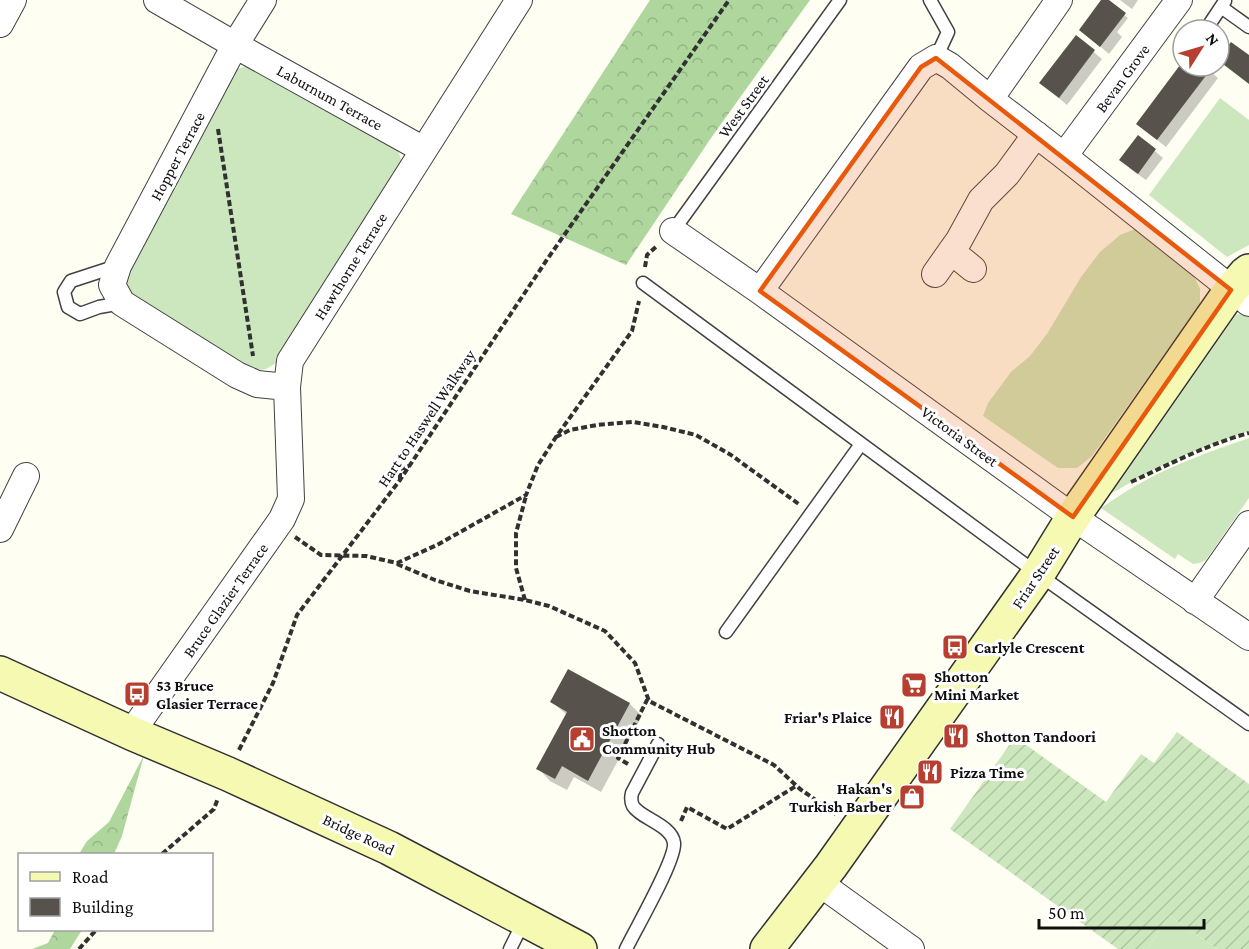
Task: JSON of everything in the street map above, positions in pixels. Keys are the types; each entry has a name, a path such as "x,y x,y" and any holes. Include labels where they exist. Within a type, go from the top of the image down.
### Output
{"street":[{"path":"0,24 13,0"},
{"name":"Laburnum Terrace","path":"157,0 424,150"},
{"name":"Hopper Terrace","path":"122,303 112,285 118,266 235,45 263,0"},
{"name":"Hawthorne Terrace","path":"278,525 291,500 287,387 290,361 519,0"},
{"path":"990,99 1059,0"},
{"name":"Bevan Grove","path":"1064,156 1179,0"},
{"path":"760,291 921,67 936,58 950,66 1064,156 1243,288"},
{"path":"935,274 959,240 981,200 1007,174 1036,134"},
{"name":"Victoria Street","path":"673,231 1073,517 1249,637"},
{"path":"951,251 973,269"},
{"name":"Friar Street","path":"767,949 857,829 1038,574 1073,517 1243,288"},
{"path":"122,303 237,375 257,384 287,387"},
{"path":"0,529 26,476"},
{"name":"Bruce Glazier Terrace","path":"131,733 278,525"},
{"path":"1195,601 1246,533"},
{"path":"0,673 131,733"},
{"name":"Bridge Road","path":"131,733 228,774 389,848 580,949"},
{"path":"818,882 911,949"}],"lane":[{"name":"West Street","path":"673,231 840,0"},
{"path":"930,0 948,32 936,58"},
{"path":"1214,18 1224,3 1249,27"},
{"path":"118,266 71,281 64,292 68,307 80,314 99,307 122,303"},
{"path":"643,284 1038,574 1249,724"},
{"path":"726,632 861,444"},
{"path":"626,949 670,863 674,844 671,835 633,805 632,793 658,744"},
{"path":"510,949 524,920"}],"path":[{"name":"Hart to Haswell Walkway","path":"164,853 214,809 228,774 273,683 297,615 400,480 546,261 729,0"},
{"path":"212,90 257,384"},
{"path":"525,600 516,568 516,533 526,495 538,465 632,331 647,255 673,231"},
{"path":"556,437 570,430 597,424 633,422 696,435 730,454 811,514"},
{"path":"1124,485 1180,459 1249,433"},
{"path":"397,563 437,545 526,495"},
{"path":"278,525 321,555 366,556 397,563 435,580 470,591 549,606 605,631 634,663 649,701 774,765 796,786 857,829"},
{"path":"643,772 618,758 648,698"},
{"path":"667,832 683,820 687,807 727,829 796,786"},
{"path":"79,949 95,931"}],"highlighted area":[{"path":"936,58 1231,290 1073,517 760,291 921,67"}],"green space":[{"path":"650,0 810,0 711,138 626,265 511,214"},
{"path":"249,65 397,147 402,163 277,362 261,370 244,363 133,298 124,279 237,69"},
{"path":"1220,98 1249,120 1249,245 1227,257 1149,195"},
{"path":"1138,228 1193,274 1200,289 1200,304 1092,456 1077,468 1058,468 983,416 988,403 1011,372 1030,356 1047,334 1081,277 1100,252 1120,235"},
{"path":"1244,312 1249,316 1249,431 1192,452 1112,493 1236,315"},
{"path":"1249,438 1249,498 1206,560 1200,563 1193,564 1178,554 1175,559 1101,508 1164,471"},
{"path":"1177,732 1249,784 1249,949 1217,949 1170,916 1147,949 1118,949 950,829 1015,737 1106,802 1141,754 1154,763"},
{"path":"144,755 122,836 114,853 80,853 87,841 109,822"},
{"path":"1170,916 1217,949 1147,949"},
{"path":"54,931 81,931 70,949 32,949 48,943"}],"building":[{"path":"1101,0 1109,0 1126,13 1100,47 1079,30"},
{"path":"1076,35 1095,50 1059,98 1039,83"},
{"path":"1231,42 1249,55 1249,84 1231,70"},
{"path":"1171,77 1204,78 1157,140 1136,124"},
{"path":"1138,135 1156,149 1138,174 1119,160"},
{"name":"Shotton Community Hub","path":"568,669 630,703 588,781 562,766 555,779 536,769 567,712 550,702"}],"place":[{"name":"Carlyle Crescent","path":"955,647"},
{"name":"Shotton Mini Market","path":"914,685"},
{"name":"53 Bruce Glasier Terrace","path":"137,694"},
{"name":"Friar's Plaice","path":"892,717"},
{"name":"Shotton Tandoori","path":"956,736"},
{"name":"Shotton Community Hub","path":"582,739"},
{"name":"Pizza Time","path":"930,772"},
{"name":"Hakan's Turkish Barber","path":"912,797"}]}
